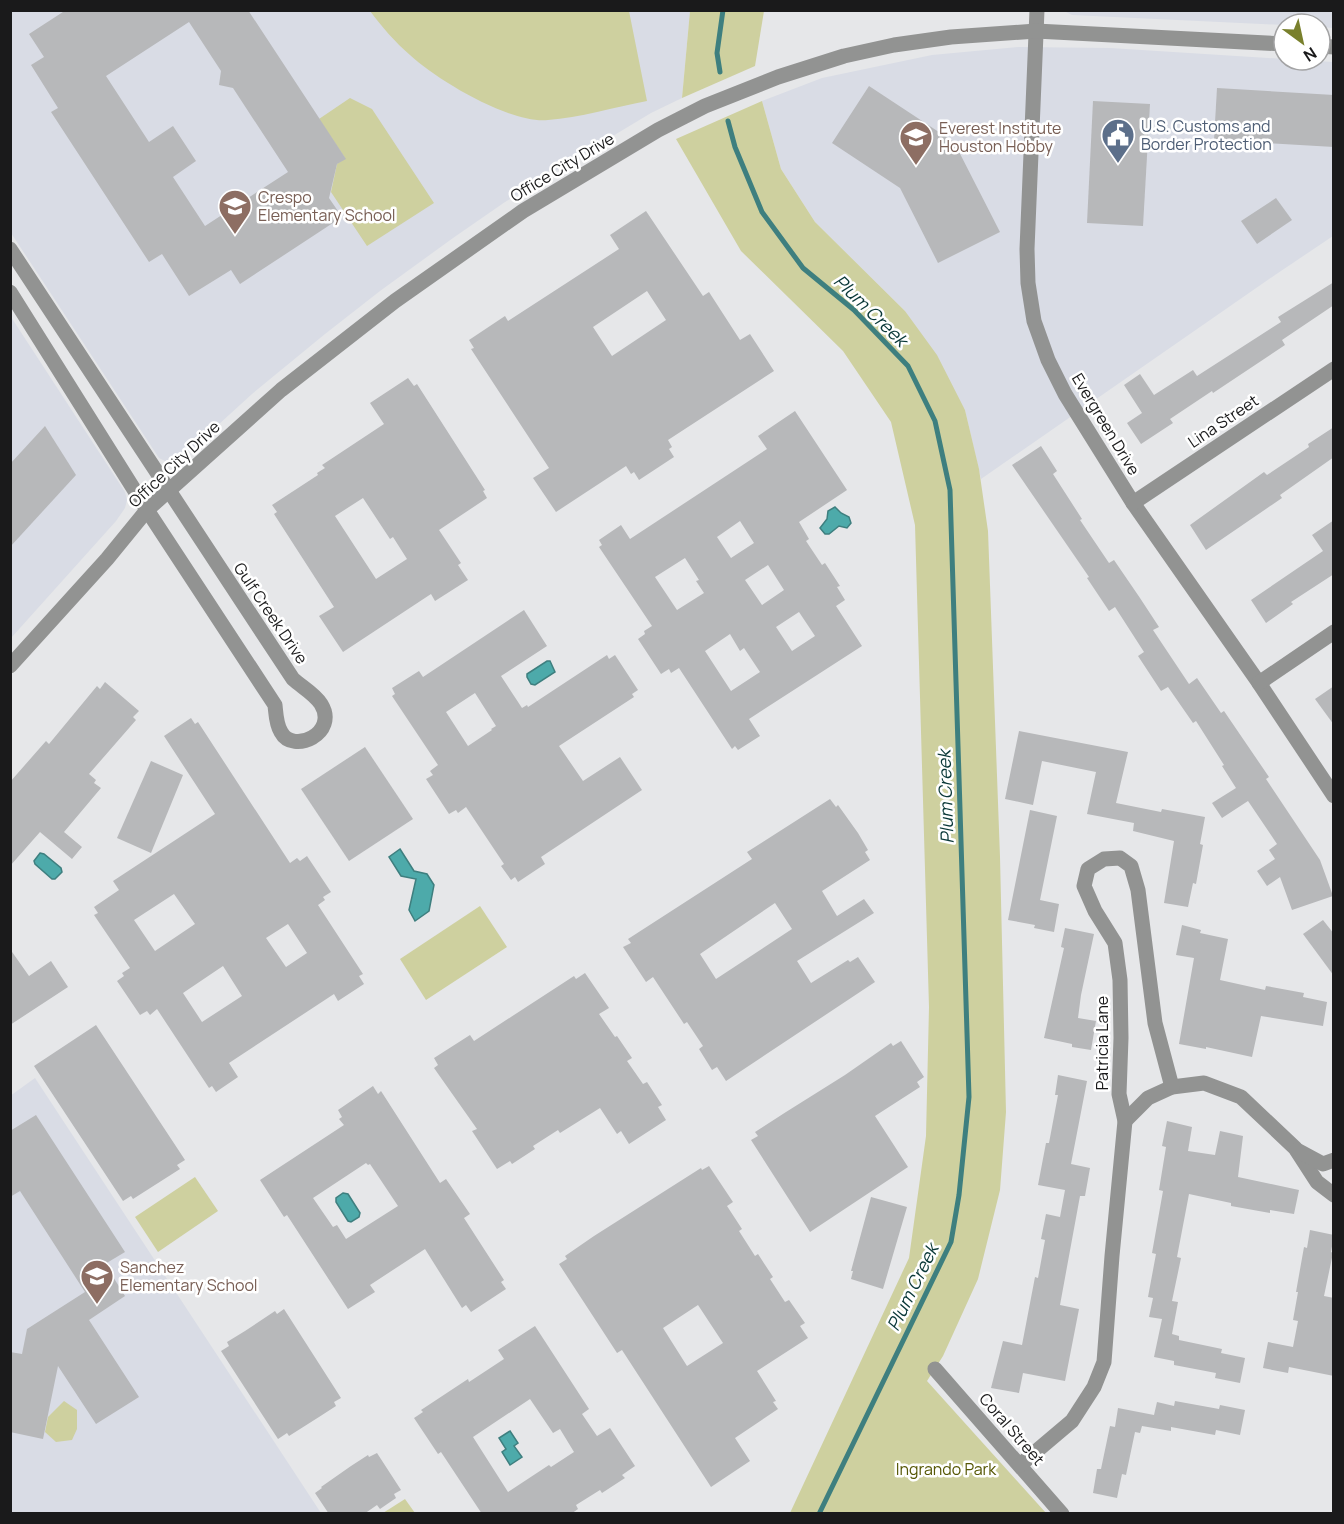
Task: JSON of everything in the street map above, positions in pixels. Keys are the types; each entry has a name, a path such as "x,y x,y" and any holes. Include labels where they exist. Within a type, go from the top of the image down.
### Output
{"street":[{"name":"Evergreen Drive","path":"1037,10 1027,249 1028,283 1035,321 1048,360 1065,393 1133,503 1259,683 1334,796"},
{"name":"Office City Drive","path":"10,666 147,510 281,390 395,301 523,211 658,130 705,106 768,81 844,56 894,45 951,37 1036,31 1272,43"},
{"name":"Gulf Creek Drive","path":"10,249 293,679 322,705 326,719 322,730 314,738 294,741 284,737 277,722 275,705 147,510 10,292"},
{"name":"Lina Street","path":"1133,503 1334,369"},
{"path":"1259,683 1334,632"},
{"name":"Patricia Lane","path":"1020,1465 1072,1421 1094,1387 1104,1362 1125,1121 1119,1094 1122,1038 1120,980 1115,943 1095,911 1084,886 1088,869 1104,859 1120,858 1131,866 1138,890 1155,1023 1172,1087"},
{"path":"1125,1121 1148,1098 1172,1087 1204,1083 1241,1097 1295,1148 1323,1164 1334,1160"},
{"path":"1295,1148 1317,1182 1334,1195"},
{"name":"Coral Street","path":"935,1369 1062,1514"}],"shaded area":[{"name":"Crespo Elementary School","path":"11,11 690,11 682,98 651,113 573,160 505,202 453,238 325,334 252,394 184,456 175,461 165,461 159,458 11,233"},
{"path":"1064,11 1333,11 1333,28 1332,12 1272,12 1272,24 1072,15"},
{"path":"1018,47 1110,48 1272,58 1272,72 1332,72 1333,62 1333,236 981,479 965,410 905,311 815,222 781,169 762,101 822,78 932,55"},
{"path":"11,317 125,492 127,500 125,508 116,521 11,638"},
{"name":"Sanchez Elementary School","path":"35,1078 321,1513 11,1513 10,1096"}],"green space":[{"path":"370,11 629,11 647,101 560,119 532,119 514,115 456,88 422,65 394,40"},
{"path":"690,11 764,11 755,66 682,98"},
{"path":"350,98 372,109 434,203 367,246 331,192 337,164 345,158 319,119"},
{"name":"Ingrando Park","path":"762,101 781,169 815,222 905,311 937,355 965,410 979,469 988,531 1000,857 1006,1112 1000,1190 978,1279 943,1356 927,1381 1046,1513 790,1513 909,1258 926,1136 929,1007 915,525 891,422 843,351 741,251 676,139"},
{"path":"480,906 507,947 426,1000 400,959"},
{"path":"195,1177 218,1211 158,1252 135,1217"},
{"path":"64,1401 77,1410 77,1429 72,1440 56,1442 45,1432 48,1417"},
{"path":"405,1499 415,1513 383,1513"}],"water":[{"path":"835,507 849,517 851,523 847,528 839,526 829,534 825,534 820,528 827,519 828,511"},
{"path":"550,661 555,672 535,685 531,684 527,674"},
{"path":"400,849 414,871 427,874 434,885 429,911 415,921 409,910 416,879 401,876 389,857"},
{"path":"40,853 61,868 62,872 55,879 35,864 34,861"},
{"path":"343,1193 348,1194 360,1213 359,1217 351,1222 336,1202 336,1198"},
{"path":"510,1431 518,1443 514,1446 522,1457 510,1465 502,1452 506,1449 499,1438"}],"building":[{"path":"66,10 248,10 346,159 337,164 329,198 342,217 240,284 231,270 189,296 162,254 149,262 51,112 58,108 31,65 44,57 29,34","holes":["189,22 221,71 219,85 233,88 288,172 205,226 173,177 196,161 173,126 149,142 106,76"]},
{"name":"Everest Institute Houston Hobby","path":"869,86 954,142 1000,232 938,263 900,188 832,143"},
{"path":"1217,88 1334,95 1334,147 1214,140"},
{"name":"U.S. Customs and Border Protection","path":"1093,101 1150,104 1143,226 1087,223"},
{"path":"1276,198 1292,220 1257,244 1241,221"},
{"path":"646,211 703,296 709,292 740,340 750,334 774,371 668,440 672,447 669,449 674,457 639,480 626,466 556,512 533,478 549,468 471,349 474,348 469,340 505,316 508,321 619,249 610,235","holes":["647,291 666,320 612,356 593,327"]},
{"path":"1334,282 1334,305 1282,340 1285,345 1170,419 1173,423 1141,444 1127,423 1142,413 1124,385 1140,374 1154,395 1193,370 1197,376 1281,322 1278,317"},
{"path":"408,378 414,386 417,384 485,490 483,491 487,498 439,530 461,563 458,565 468,580 435,601 431,594 343,652 319,616 334,607 274,514 277,512 272,505 318,475 317,473 325,468 322,465 384,424 370,403","holes":["363,498 390,539 393,537 407,559 376,579 335,516"]},
{"path":"795,411 847,490 799,522 809,539 806,541 822,565 825,563 840,586 837,587 845,600 836,606 862,646 749,719 760,736 738,750 735,746 732,749 679,668 671,673 669,669 661,674 638,639 652,626 599,547 602,545 599,540 621,525 630,539 767,449 758,436","holes":["740,521 754,543 731,558 717,537","685,558 699,580 696,581 704,593 677,610 655,577","768,565 784,590 762,605 745,580","799,612 815,636 792,651 776,627","730,634 740,651 744,648 760,672 731,691 705,651"]},
{"path":"45,426 76,475 10,547 10,464"},
{"path":"1334,427 1334,457 1280,495 1282,498 1206,550 1190,525 1264,472 1267,475 1309,447 1308,444"},
{"path":"1041,446 1057,471 1053,474 1082,519 1080,520 1109,563 1114,560 1140,598 1159,627 1153,630 1189,684 1197,678 1221,713 1224,711 1269,777 1266,779 1320,860 1333,896 1292,910 1280,877 1267,886 1257,871 1275,859 1269,850 1277,844 1248,801 1222,818 1212,803 1236,788 1222,766 1224,765 1196,721 1193,723 1168,687 1161,691 1138,656 1144,652 1115,607 1109,611 1087,578 1089,577 1012,465"},
{"path":"1334,520 1334,574 1291,602 1293,604 1266,623 1251,600 1323,551 1312,535"},
{"path":"524,610 547,646 501,676 522,708 527,705 528,707 607,655 609,659 615,655 638,690 632,694 634,697 559,746 583,781 620,757 642,790 541,857 545,864 518,882 515,877 511,880 501,866 504,864 466,807 458,813 456,810 449,814 426,779 433,775 430,771 438,765 392,696 395,694 392,688 419,671 423,677","holes":["475,693 496,726 468,746 446,712"]},
{"path":"105,682 139,711 133,717 136,720 89,774 96,780 94,783 101,788 64,832 82,847 72,859 40,832 10,866 10,782 46,741 49,744 97,686 100,689"},
{"path":"1334,686 1334,725 1315,699"},
{"path":"191,718 195,724 198,722 290,863 297,858 300,861 307,856 331,892 323,897 325,900 318,905 363,974 359,976 364,984 338,1001 334,994 229,1063 238,1077 216,1092 212,1086 209,1088 157,1009 150,1015 147,1011 140,1015 117,981 124,976 122,973 130,968 94,915 98,913 94,907 119,890 113,881 215,814 164,736","holes":["174,894 195,924 155,951 134,920","288,924 307,953 286,967 266,938","223,966 242,996 202,1022 183,993"]},
{"path":"1019,731 1128,752 1116,803 1161,812 1162,809 1205,817 1196,884 1193,883 1188,907 1164,903 1174,841 1133,831 1134,823 1087,814 1096,772 1042,761 1033,805 1005,799"},
{"path":"365,747 413,819 349,861 301,789"},
{"path":"151,761 183,775 151,853 117,838"},
{"path":"830,799 836,807 838,805 868,850 865,852 870,860 822,891 837,916 864,899 874,913 797,961 811,983 848,960 850,962 858,957 875,982 726,1081 717,1067 712,1070 699,1049 703,1046 687,1022 684,1024 653,977 646,982 623,947 631,943 628,939 752,859 747,852","holes":["775,903 792,929 716,979 700,954"]},
{"path":"1030,810 1057,816 1040,900 1059,904 1054,932 1034,928 1035,925 1008,920"},
{"path":"1323,920 1334,934 1334,976 1303,934"},
{"path":"1182,925 1201,930 1200,933 1228,939 1220,980 1265,990 1266,986 1304,993 1303,997 1327,1002 1323,1026 1261,1016 1252,1057 1179,1044 1194,958 1176,955"},
{"path":"1065,928 1094,934 1078,1018 1096,1021 1091,1050 1044,1038 1064,948 1061,947"},
{"path":"10,949 29,976 51,961 68,987 10,1025"},
{"path":"585,973 609,1008 599,1014 632,1058 627,1061 643,1084 647,1082 662,1105 658,1107 666,1120 629,1144 621,1131 617,1134 600,1108 560,1133 558,1130 533,1146 535,1149 512,1164 510,1161 497,1169 472,1131 477,1129 434,1068 438,1065 434,1058 470,1035 474,1041 574,976 576,979"},
{"path":"96,1025 185,1160 177,1165 180,1169 133,1199 131,1196 123,1201 34,1066"},
{"path":"901,1041 924,1077 917,1082 920,1087 875,1116 908,1167 810,1232 751,1140 758,1136 755,1132 891,1043 893,1046"},
{"path":"1058,1075 1087,1081 1071,1164 1090,1168 1085,1196 1080,1196 1060,1305 1079,1309 1065,1381 1023,1373 1019,1393 991,1388 1003,1341 1022,1345 1035,1277 1038,1278 1045,1240 1041,1239 1046,1214 1060,1217 1065,1190 1038,1185 1058,1095 1055,1095"},
{"path":"373,1086 378,1094 381,1091 440,1183 446,1179 470,1214 464,1218 504,1280 501,1282 506,1289 471,1312 466,1305 462,1308 425,1249 370,1285 375,1292 348,1309 287,1215 284,1217 260,1180 344,1125 339,1119 342,1117 338,1110","holes":["366,1163 370,1164 398,1206 346,1239 337,1225 333,1227 313,1198"]},
{"path":"36,1115 125,1252 105,1264 125,1296 89,1320 139,1397 96,1424 58,1366 43,1439 10,1432 10,1352 22,1354 27,1329 85,1292 20,1191 10,1197 10,1131"},
{"path":"1167,1121 1192,1127 1188,1151 1215,1155 1220,1131 1243,1136 1238,1177 1299,1190 1294,1214 1270,1210 1270,1213 1231,1206 1231,1203 1189,1194 1177,1257 1181,1258 1172,1301 1178,1302 1172,1334 1179,1336 1179,1340 1222,1349 1221,1353 1245,1358 1240,1383 1215,1378 1216,1373 1174,1365 1174,1361 1154,1357 1162,1319 1149,1317 1153,1298 1148,1297 1156,1254 1152,1253 1163,1191 1159,1190 1166,1147 1162,1146"},
{"path":"709,1166 733,1202 727,1206 742,1229 739,1231 755,1256 758,1254 773,1277 770,1279 785,1302 789,1300 805,1323 800,1326 808,1338 757,1371 776,1401 773,1402 778,1409 735,1438 750,1461 711,1487 622,1350 617,1353 559,1264 567,1259 565,1256 594,1236 701,1168 702,1170","holes":["698,1305 723,1343 687,1366 663,1328"]},
{"path":"871,1197 907,1207 883,1289 851,1279 853,1271 851,1271"},
{"path":"1310,1230 1334,1235 1331,1252 1333,1253 1324,1296 1334,1298 1334,1376 1289,1367 1288,1373 1263,1368 1268,1342 1293,1347 1298,1321 1293,1320 1298,1292 1296,1292 1304,1247 1307,1248"},
{"path":"284,1309 341,1398 334,1402 336,1406 289,1436 287,1433 278,1439 221,1351 229,1346 227,1342 275,1311 277,1314"},
{"path":"535,1326 589,1409 582,1414 597,1436 610,1428 635,1466 622,1475 625,1478 602,1493 600,1490 576,1505 578,1509 571,1514 482,1514 441,1452 438,1454 414,1418 423,1412 421,1410 468,1379 469,1382 504,1359 498,1350","holes":["530,1399 553,1433 560,1429 574,1452 551,1467 549,1465 508,1492 473,1437"]},
{"path":"1175,1401 1219,1409 1220,1405 1245,1410 1240,1435 1216,1430 1215,1435 1171,1427 1171,1431 1142,1426 1140,1433 1135,1432 1126,1475 1122,1474 1117,1498 1093,1493 1097,1469 1101,1469 1110,1426 1115,1427 1118,1408 1154,1415 1157,1402 1174,1406"},
{"path":"377,1453 401,1490 394,1494 396,1498 380,1509 377,1505 364,1514 329,1514 315,1493 368,1455 369,1457"}],"waterway":[{"name":"Plum Creek","path":"720,72 717,53 723,10"},
{"name":"Plum Creek","path":"728,121 735,147 762,212 803,268 854,310 908,366 935,421 950,490 969,1097 959,1195 951,1242 819,1514"}],"place":[{"name":"U.S. Customs and Border Protection","path":"1118,164"},
{"name":"Everest Institute Houston Hobby","path":"916,166"},
{"name":"Crespo Elementary School","path":"235,235"},
{"name":"Sanchez Elementary School","path":"97,1305"}]}
